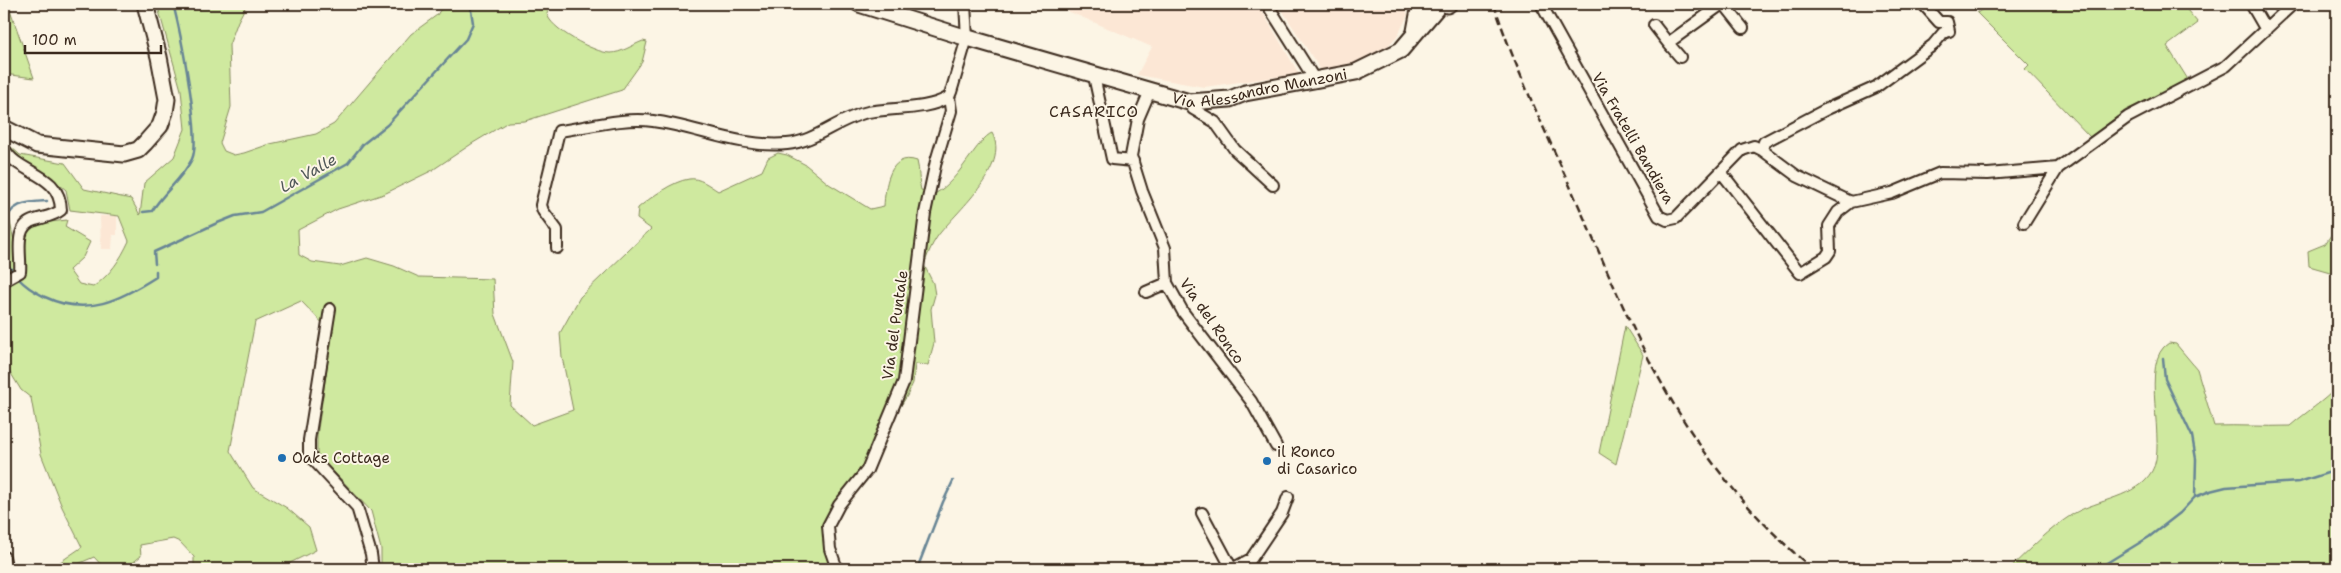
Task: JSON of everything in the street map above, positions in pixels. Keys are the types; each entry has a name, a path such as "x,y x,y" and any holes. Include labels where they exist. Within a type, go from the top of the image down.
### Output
{"street":[{"path":"4,128 37,145 124,154 138,150 146,143 160,126 166,112 166,99 159,57 145,4"},
{"name":"Via Alessandro Manzoni","path":"859,4 1094,76 1189,102 1230,99 1245,93 1356,72 1391,56 1405,46 1414,33 1441,5"},
{"path":"965,4 967,38"},
{"path":"1267,4 1315,80"},
{"path":"1414,33 1420,4"},
{"name":"Via Fratelli Bandiera","path":"1541,4 1659,216 1667,220 1676,218 1748,146 1763,146"},
{"path":"1668,43 1723,4 1743,28"},
{"path":"1851,202 1797,176 1763,146 1827,109 1876,86 1933,46 1943,33 1949,31 1950,24 1944,21 1939,22 1923,4"},
{"path":"2250,4 2266,30"},
{"path":"2024,223 2058,168 2128,117 2226,66 2293,4"},
{"path":"1654,25 1680,57"},
{"name":"Via del Puntale","path":"838,569 830,549 828,526 839,505 866,470 904,381 925,213 936,160 951,112 949,97 967,38"},
{"path":"1094,76 1094,87 1101,104 1112,159 1133,161"},
{"name":"Via del Ronco","path":"1150,91 1138,119 1131,156 1142,192 1165,248 1167,283 1183,312 1251,401 1276,446"},
{"path":"557,248 557,230 542,205 558,132 634,120 686,127 756,145 789,144 813,136 841,121 866,112 933,105 949,97"},
{"path":"1189,102 1193,109 1215,122 1235,150 1273,185"},
{"path":"4,148 8,157 48,181 60,201 61,210 56,214 31,221 23,228 15,274"},
{"path":"1721,172 1800,273 1826,257 1830,251 1829,226 1838,212 1851,202 1892,193 1940,173 1988,174 2058,168"},
{"path":"1146,292 1167,283"},
{"path":"330,309 309,440 310,454 357,507 371,554 373,569"},
{"path":"1202,513 1232,569 1251,559 1282,513 1288,497"}],"shaded area":[{"path":"1051,4 1258,4 1299,74 1204,87 1137,75 1152,47"},
{"path":"1278,4 1405,4 1408,15 1398,35 1387,47 1361,62 1322,72"},
{"path":"100,216 117,216 117,235 113,235 112,249 101,249"}],"green space":[{"path":"4,4 8,4 34,78 4,74"},
{"path":"157,4 247,4 229,45 231,107 220,143 224,151 234,155 270,144 316,134 334,124 411,34 437,15 444,4 554,4 547,13 555,26 573,39 594,49 614,53 643,41 647,42 642,62 622,90 525,121 508,122 431,171 384,194 338,209 298,230 299,255 312,262 340,266 367,258 394,266 419,277 493,279 495,314 513,362 510,405 532,425 573,410 562,357 560,333 580,297 651,229 637,219 638,208 662,190 683,180 697,179 718,191 762,171 768,158 778,153 787,155 806,165 829,184 870,209 884,206 887,181 890,173 900,161 908,159 917,161 921,190 936,193 952,179 981,143 992,133 996,146 994,160 988,175 937,237 924,265 933,283 935,295 931,309 934,343 928,365 915,364 913,383 907,396 870,454 844,500 822,525 833,569 425,569 426,563 420,569 381,569 381,549 371,511 317,454 317,436 332,333 301,301 255,322 230,451 253,488 287,508 309,527 316,550 288,564 271,569 194,569 194,557 180,542 173,539 140,545 141,556 125,569 105,569 94,557 66,569 50,569 82,547 62,507 41,454 31,398 21,390 4,362 4,194 14,241 22,250 24,237 33,224 67,220 65,227 90,242 83,257 69,270 79,284 93,287 105,277 129,241 119,216 70,210 66,190 48,175 22,161 7,148 10,146 20,155 65,163 84,189 131,199 140,215 144,183 174,157 185,129 181,90"},
{"path":"1990,4 2182,4 2198,23 2167,46 2189,81 2126,110 2090,137 2025,69 2029,65 1977,13"},
{"path":"2337,226 2337,274 2309,266 2308,251 2325,244"},
{"path":"1625,326 1643,355 1616,464 1599,453"},
{"path":"2169,343 2176,344 2197,369 2214,426 2290,426 2337,387 2337,569 2009,569 2064,520 2083,509 2127,493 2145,480 2152,471 2156,459 2157,442 2154,384 2156,367 2160,352"}],"waterway":[{"path":"143,212 152,211 183,173 192,159 194,148 189,84 173,4"},
{"name":"La Valle","path":"155,264 154,252 235,216 261,212 348,163 363,144 387,125 466,39 473,23 470,4"},
{"path":"4,227 6,219 14,208 25,203 47,201"},
{"name":"La Valle","path":"4,251 8,265 14,273"},
{"name":"La Valle","path":"17,277 27,286 45,297 60,303 89,306 116,299 129,293 156,277 156,271"},
{"path":"2163,358 2165,379 2192,436 2196,459 2195,497"},
{"path":"2097,569 2149,537 2180,513 2195,497 2226,487 2299,482 2337,470"},
{"path":"917,569 953,481"}],"railway":[{"path":"1494,4 1533,104 1620,300 1656,373 1683,420 1716,467 1752,511 1813,569"}],"place":[{"name":"Oaks Cottage","path":"282,458"},
{"name":"il Ronco di Casarico","path":"1267,461"}],"district":[{"name":"CASARICO","path":"1094,111"}]}
